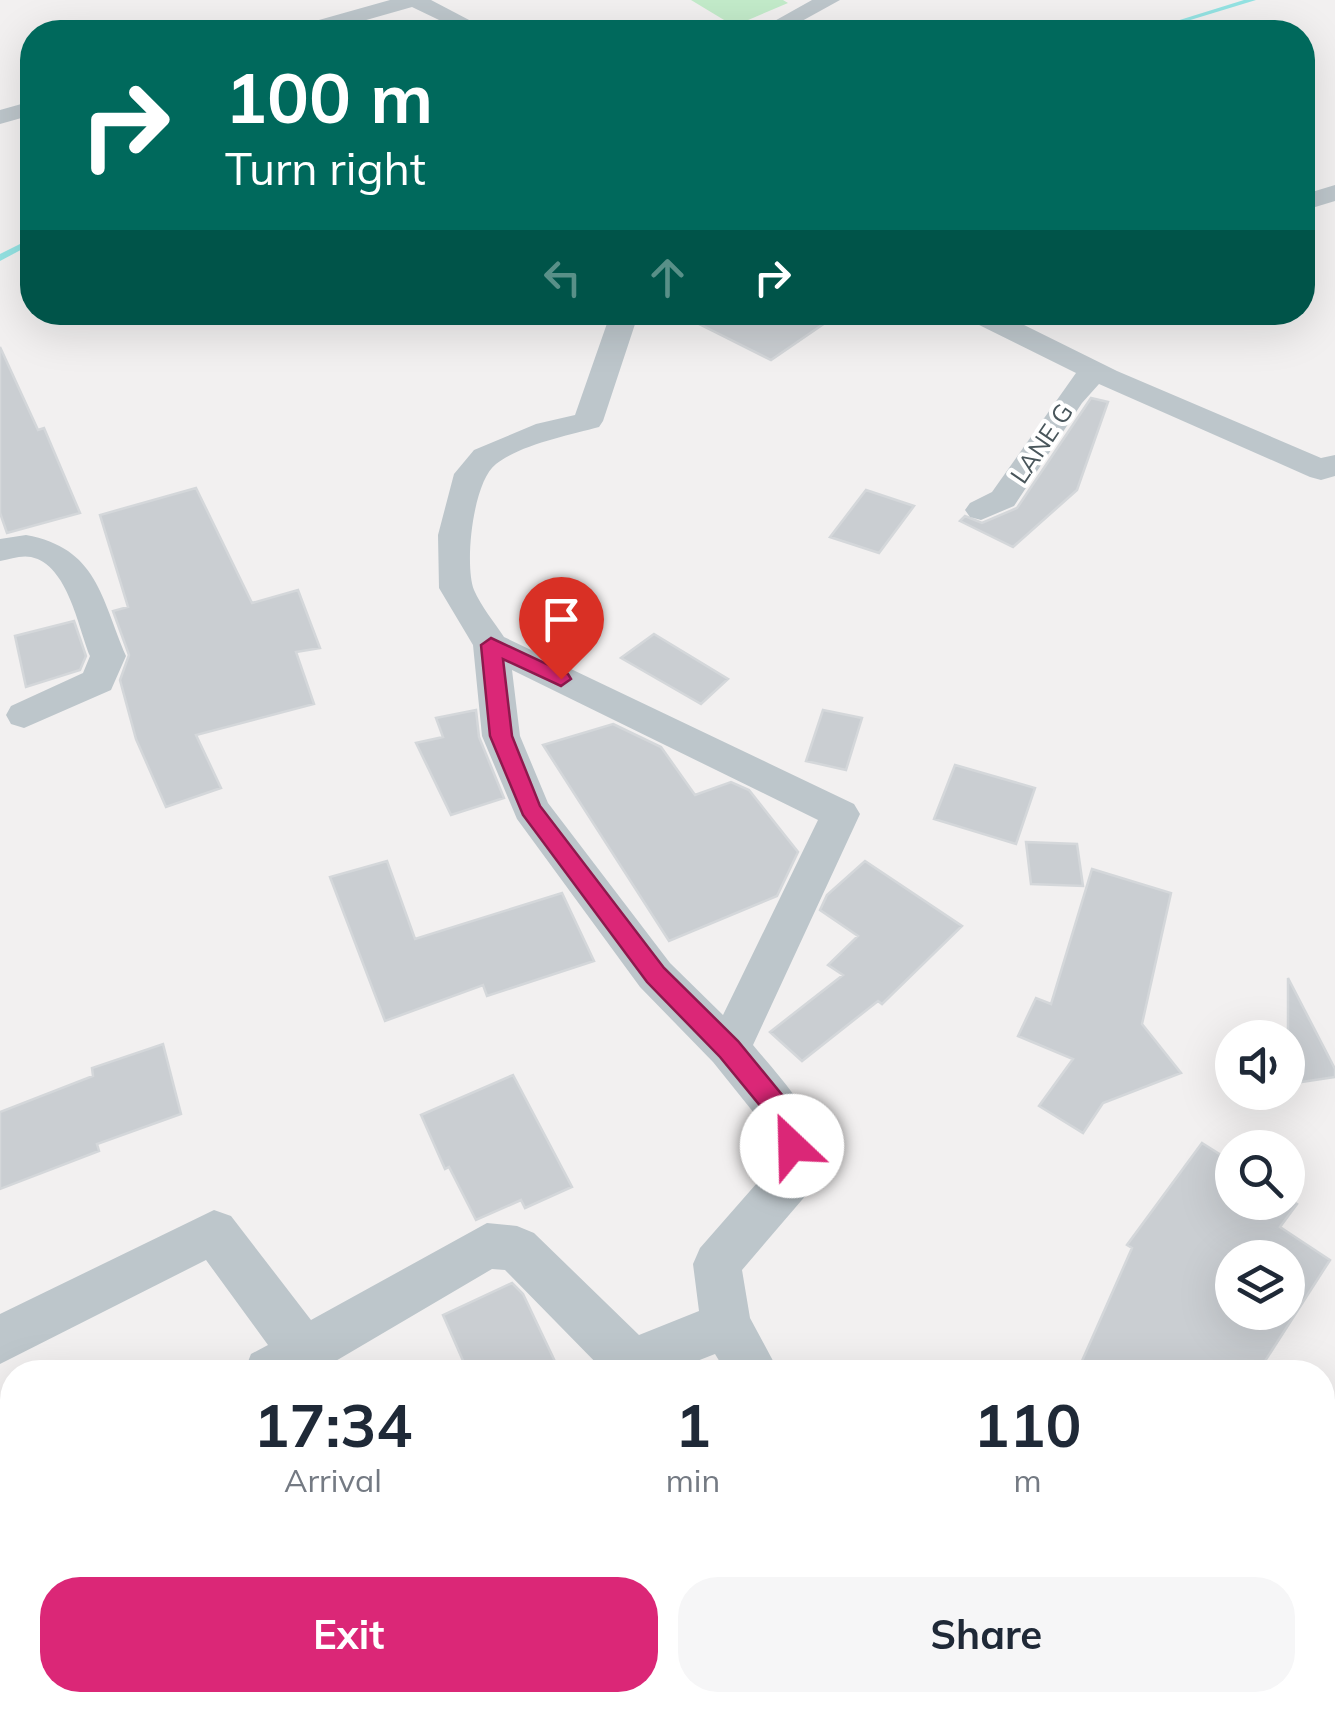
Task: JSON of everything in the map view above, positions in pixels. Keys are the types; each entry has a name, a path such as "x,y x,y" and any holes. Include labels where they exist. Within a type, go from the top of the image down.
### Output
{"street":[{"path":"344,20 414,0 456,20"},
{"path":"790,20 830,0"},
{"path":"621,325 590,418 485,457 465,482 455,535 456,588 491,645 501,736 531,809 656,975 729,1049 788,1121 796,1172 717,1264 726,1325 747,1360"},
{"path":"1002,325 1330,470"},
{"name":"LANE G","path":"981,510 1003,499 1070,398 1096,369"},
{"path":"0,550 23,543 61,556 74,573 108,656 98,680 24,715"},
{"path":"491,645 840,814 729,1049"},
{"path":"0,1340 214,1232 285,1360"},
{"path":"289,1360 487,1246 517,1249 628,1360"},
{"path":"638,1360 726,1325"}],"green space":[{"path":"691,0 788,3 748,20 724,20"}],"building":[{"path":"701,325 822,325 771,360"},
{"path":"0,347 38,430 44,428 80,513 7,533 0,513"},
{"path":"1091,398 1108,402 1077,490 1013,547 960,521 965,516 982,523 1017,508"},
{"path":"196,488 252,603 298,590 320,648 296,652 314,704 196,735 221,788 166,807 136,739 120,680 129,655 113,611 128,607 100,515"},
{"path":"866,490 914,506 879,553 830,537"},
{"path":"74,621 86,656 80,670 26,687 15,636"},
{"path":"654,634 728,679 701,704 621,658"},
{"path":"476,710 479,737 504,798 451,815 416,743 443,737 436,718"},
{"path":"823,710 862,718 846,770 806,761"},
{"path":"613,724 661,747 695,795 731,782 749,790 798,852 777,896 669,941 543,745"},
{"path":"955,765 1035,788 1016,844 934,819"},
{"path":"1026,842 1077,844 1083,886 1031,884"},
{"path":"387,861 415,939 562,893 594,961 487,996 483,985 385,1021 330,877"},
{"path":"865,861 962,926 882,1004 878,1001 802,1061 770,1032 843,975 828,965 858,936 820,910 827,895"},
{"path":"1092,869 1171,893 1142,1024 1181,1073 1103,1103 1083,1133 1039,1106 1073,1059 1018,1036 1036,998 1051,1004"},
{"path":"1288,978 1335,1069 1335,1077 1305,1081 1305,1020 1288,1020"},
{"path":"163,1044 181,1114 97,1144 99,1151 0,1189 0,1112 93,1076 92,1068"},
{"path":"513,1075 572,1187 525,1208 521,1200 476,1220 449,1167 445,1169 421,1115"},
{"path":"1202,1143 1215,1151 1215,1220 1285,1220 1280,1227 1300,1240 1215,1240 1215,1330 1285,1330 1266,1360 1082,1360 1132,1248 1127,1245"},
{"path":"1305,1244 1330,1260 1305,1299"},
{"path":"512,1283 523,1294 554,1360 463,1360 443,1315"}],"waterway":[{"path":"1185,20 1252,0"},
{"path":"0,258 20,247"}],"route":[{"path":"561,679 491,645 501,736 531,809 656,975 729,1049 788,1121 792,1146"}]}
